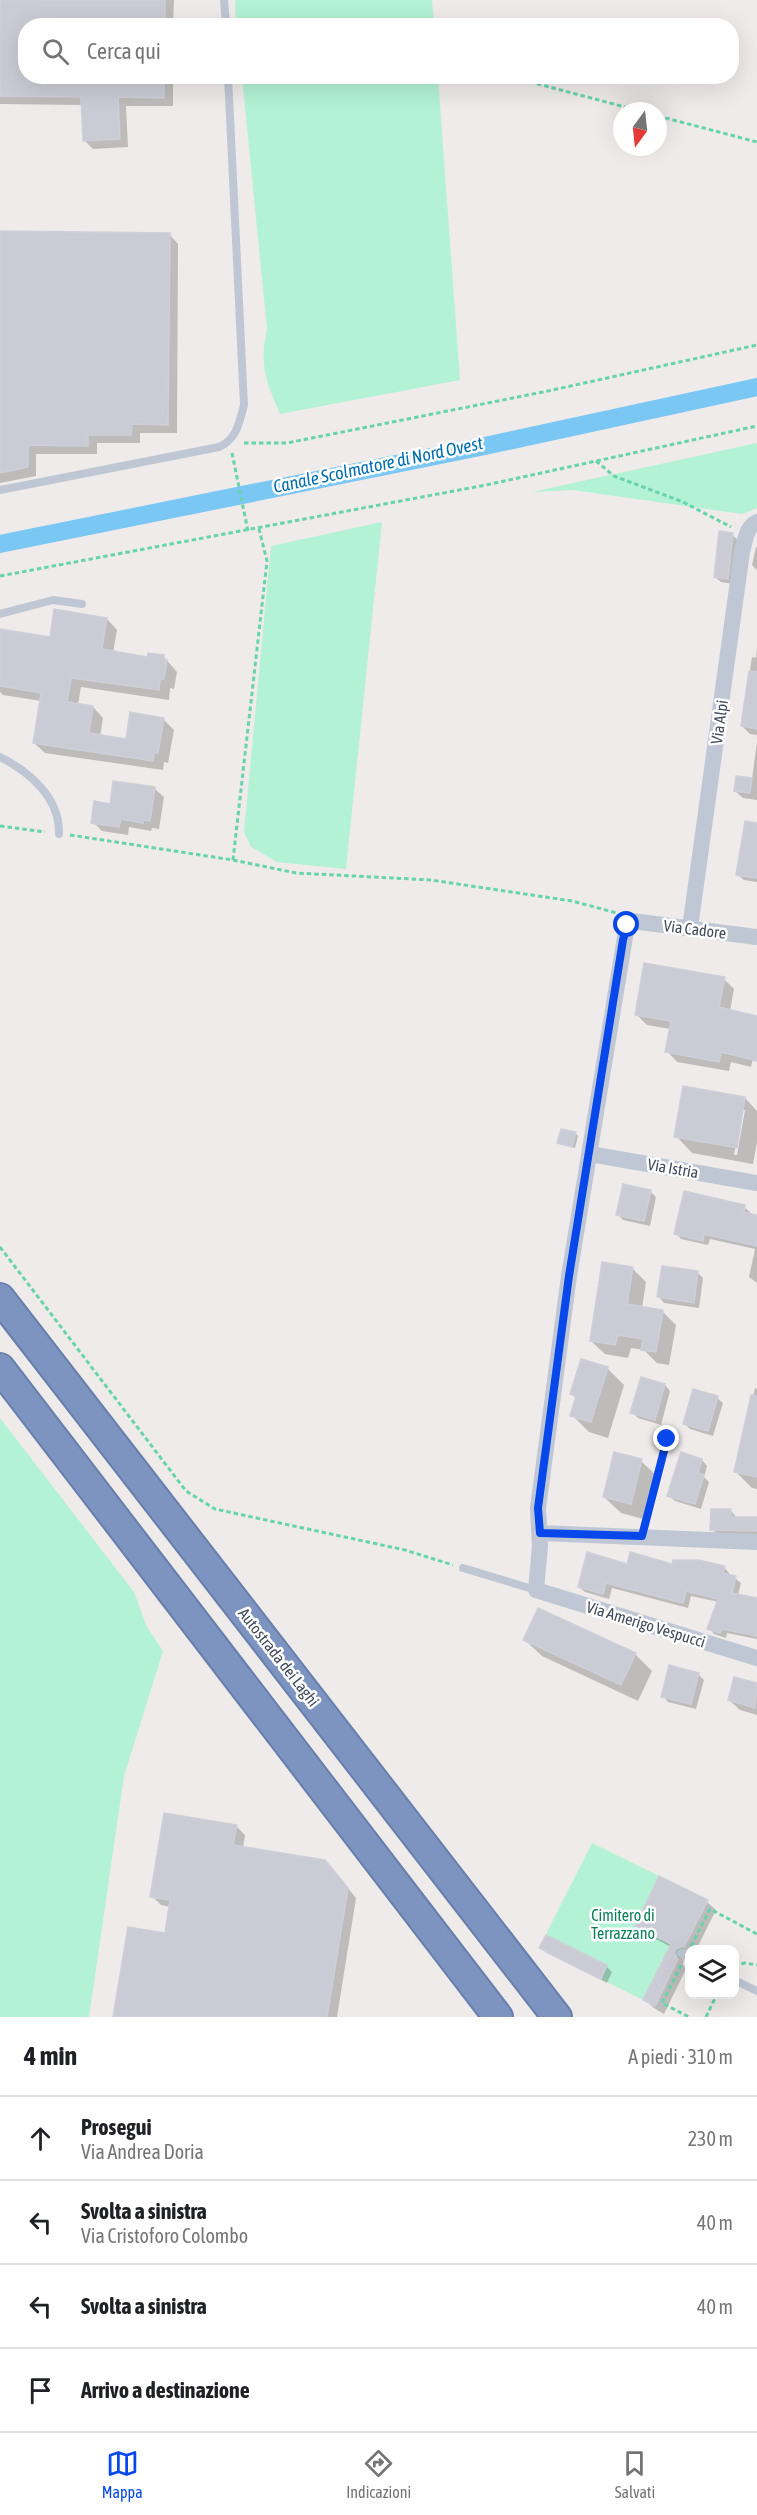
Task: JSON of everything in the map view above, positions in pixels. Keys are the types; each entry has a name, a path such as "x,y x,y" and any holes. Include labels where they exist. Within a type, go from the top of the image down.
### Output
{"highway":[{"name":"Autostrada dei Laghi","path":"0,1298 557,2017"},
{"path":"0,1368 498,2017"}],"street":[{"name":"Via Alpi","path":"690,928 752,528"},
{"name":"Via Cadore","path":"632,921 757,937"},
{"path":"536,1590 540,1533 538,1508 569,1276 623,940 627,925 632,921"},
{"name":"Via Istria","path":"590,1154 757,1183"},
{"path":"540,1533 757,1542"},
{"name":"Via Amerigo Vespucci","path":"536,1590 757,1658"}],"lane":[{"path":"224,0 225,18"},
{"path":"0,490 219,447 230,442 238,427 244,405 228,84"},
{"path":"0,614 53,600 82,603"},
{"path":"0,757 16,765 48,794 59,834"},
{"path":"642,1536 667,1439"},
{"path":"464,1568 536,1590"},
{"path":"739,1982 757,1991"}],"path":[{"path":"538,84 613,104"},
{"path":"667,118 757,142"},
{"path":"230,442 286,443 757,345"},
{"path":"0,576 464,490 757,426"},
{"path":"596,461 614,476 752,528"},
{"path":"234,467 248,531"},
{"path":"233,860 267,561 259,529"},
{"path":"0,826 233,860 296,873 431,880 612,910 632,921"},
{"path":"0,1246 186,1491 215,1509 405,1550 464,1568"},
{"path":"739,1964 757,1965"},
{"path":"706,2017 715,1999"}],"green space":[{"path":"235,0 432,0 433,18 236,18"},
{"path":"243,84 439,84 460,380 280,414 265,373 264,353 267,329"},
{"path":"757,443 757,508 742,514 573,490 532,492"},
{"path":"382,522 346,869 277,862 251,847 244,832 271,546"},
{"path":"0,1418 134,1592 147,1627 163,1651 124,1776 89,2017 0,2017"},
{"name":"Cimitero di Terrazzano","path":"592,1843 708,1900 655,2006 539,1948"}],"building":[{"path":"0,0 165,0 165,18 18,18 18,84 164,84 164,98 118,97 120,139 83,141 81,97 0,96"},
{"path":"0,231 170,233 168,425 132,424 131,435 88,435 88,446 28,445 28,467 0,473"},
{"path":"719,531 733,533 728,579 714,577"},
{"path":"54,609 107,618 102,649 147,657 148,653 164,655 164,660 167,660 164,679 160,679 159,690 71,678 67,702 93,706 89,733 126,739 130,712 164,718 158,753 154,753 153,761 33,743 41,693 0,686 0,629 50,637"},
{"path":"749,671 757,672 757,729 741,726"},
{"path":"736,776 752,778 750,793 734,791"},
{"path":"113,781 155,787 150,821 143,820 143,823 121,819 119,827 91,823 94,801 110,804"},
{"path":"745,821 757,823 757,878 736,875"},
{"path":"644,963 725,977 719,1007 757,1016 757,1061 721,1052 719,1062 665,1052 671,1021 635,1015"},
{"path":"683,1086 745,1097 737,1148 674,1137"},
{"path":"561,1129 576,1132 572,1147 557,1143"},
{"path":"623,1184 651,1190 644,1221 616,1215"},
{"path":"684,1191 745,1205 744,1212 757,1215 757,1246 704,1234 703,1241 674,1234"},
{"path":"602,1262 633,1267 627,1304 663,1310 656,1352 641,1350 643,1339 618,1335 615,1345 590,1341"},
{"path":"662,1266 698,1271 694,1303 657,1297"},
{"path":"581,1359 608,1367 591,1422 570,1416 576,1396 570,1394"},
{"path":"641,1377 665,1384 655,1420 630,1413"},
{"path":"693,1389 718,1396 708,1431 683,1424"},
{"path":"751,1395 757,1396 757,1477 734,1472"},
{"path":"614,1452 642,1459 631,1504 603,1497"},
{"path":"681,1452 702,1459 698,1473 704,1475 695,1504 667,1496"},
{"path":"711,1509 731,1509 731,1517 757,1517 757,1531 710,1530"},
{"path":"587,1552 627,1564 630,1552 672,1564 673,1560 699,1560 725,1566 723,1573 736,1576 732,1593 757,1598 757,1636 722,1629 720,1633 707,1629 718,1599 686,1591 683,1603 606,1583 603,1594 578,1587"},
{"path":"538,1608 636,1653 621,1685 523,1640"},
{"path":"669,1665 699,1673 691,1704 661,1697"},
{"path":"734,1677 757,1683 755,1708 728,1700"},
{"path":"164,1813 237,1825 233,1845 325,1860 348,1888 327,2017 113,2017 128,1927 165,1933 170,1900 150,1897"},
{"path":"659,1876 708,1900 684,1947 675,1950 678,1959 655,2006 643,2000 671,1944 635,1926"},
{"path":"546,1935 607,1965 601,1979 539,1948"}],"waterway":[{"name":"Canale Scolmatore di Nord Ovest","path":"0,544 480,447 757,387"}],"route":[{"path":"627,925 569,1276 538,1508 540,1533 642,1536 667,1439"}]}
